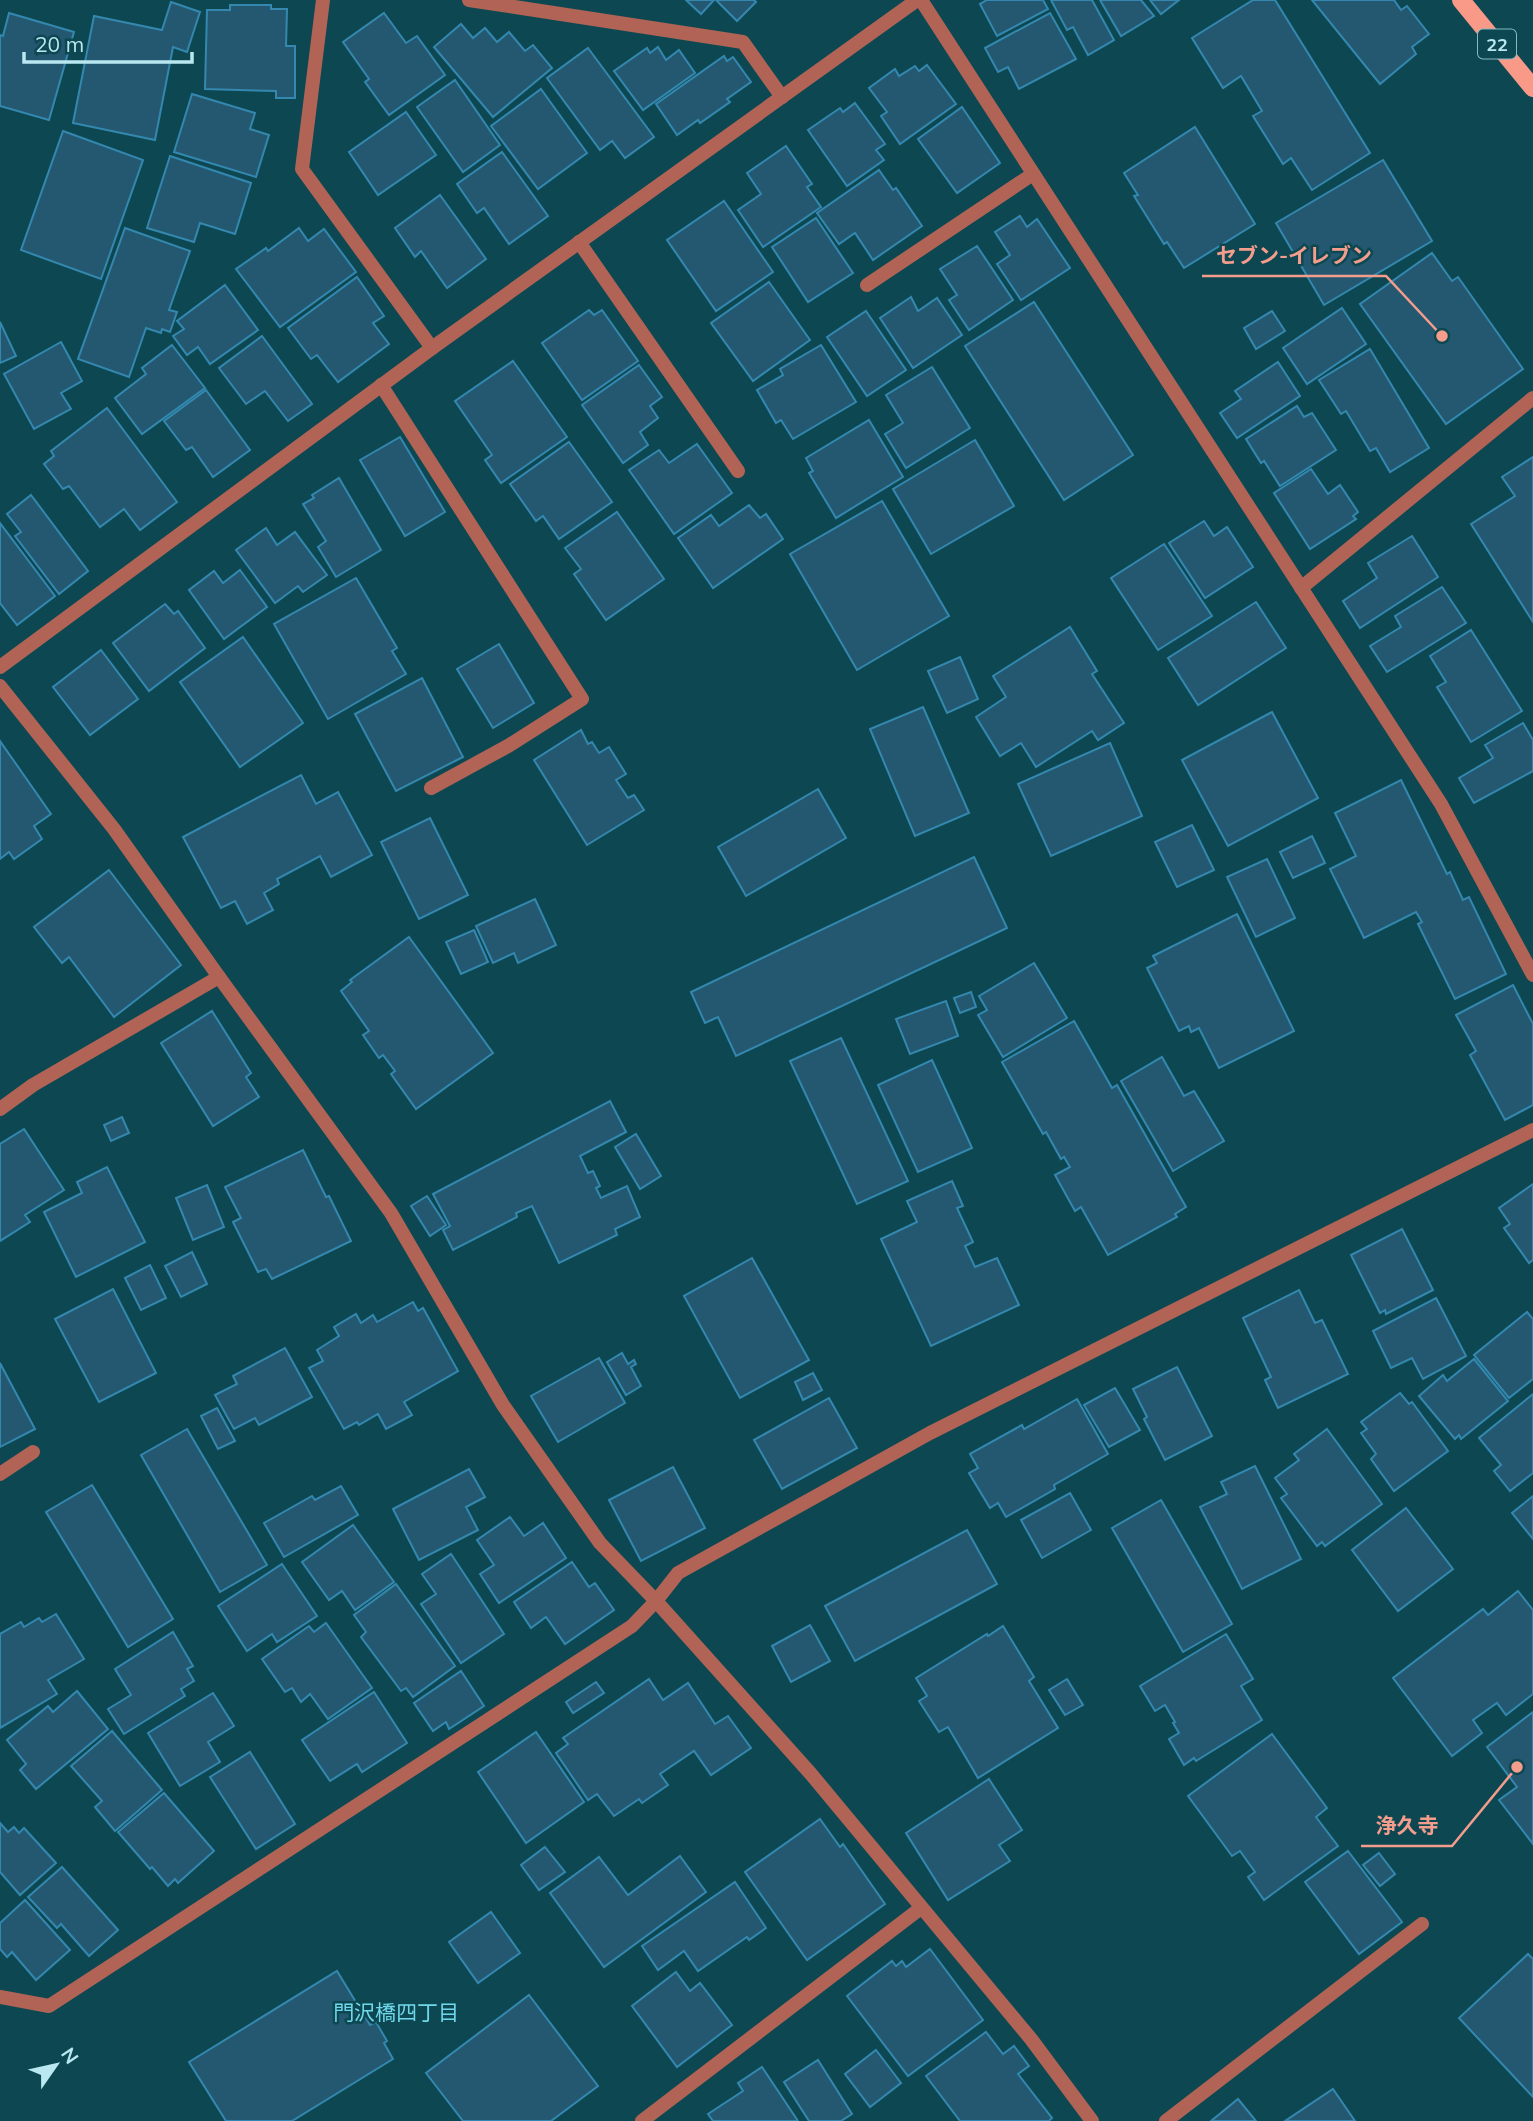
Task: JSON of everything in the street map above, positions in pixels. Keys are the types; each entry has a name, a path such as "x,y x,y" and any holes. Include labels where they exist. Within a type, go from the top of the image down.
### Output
{"main road":[{"name":"22","path":"1461,0 1533,88"}],"street":[{"path":"323,0 302,169 432,348"},
{"path":"469,0 743,42 782,97"},
{"path":"0,667 432,348 919,0 1441,804 1533,975"},
{"path":"867,285 1033,174"},
{"path":"579,242 738,471"},
{"path":"382,385 582,699 508,746 431,788"},
{"path":"1301,588 1533,398"},
{"path":"0,686 114,829 391,1213 503,1405 600,1543 656,1601 811,1774 1031,2039 1092,2121"},
{"path":"0,1109 33,1085 219,977"},
{"path":"0,1997 49,2006 632,1626 678,1573 930,1433 1533,1130"},
{"path":"0,1474 33,1452"},
{"path":"642,2121 921,1908"},
{"path":"1166,2121 1422,1924"}],"building":[{"path":"686,0 714,0 701,14"},
{"path":"716,0 754,0 756,2 737,21"},
{"path":"987,0 1043,0 1048,9 997,36 980,4"},
{"path":"1051,0 1092,0 1114,40 1088,55 1073,27 1067,30"},
{"path":"1100,0 1141,0 1154,16 1121,36"},
{"path":"1150,0 1179,0 1161,14"},
{"path":"1253,0 1275,0 1370,153 1312,190 1291,158 1283,164 1253,116 1262,111 1241,76 1223,88 1192,38"},
{"path":"1312,0 1394,0 1401,10 1407,6 1429,34 1412,47 1416,54 1380,84"},
{"path":"171,2 200,12 187,52 173,47 155,140 73,123 94,16 162,30"},
{"path":"230,5 271,5 271,9 287,9 286,46 295,46 295,98 276,98 276,91 205,89 207,10 230,10"},
{"path":"9,13 74,32 49,120 0,106 0,35 3,36"},
{"path":"384,13 406,43 417,36 445,75 389,115 365,82 369,79 343,42"},
{"path":"1050,13 1076,59 1019,89 1008,67 998,72 985,48"},
{"path":"461,24 473,38 485,28 497,42 509,32 525,51 533,45 552,68 493,117 434,47"},
{"path":"658,47 666,60 679,50 695,73 643,110 614,71 647,48 650,53"},
{"path":"588,48 654,137 625,158 612,141 600,150 547,78"},
{"path":"724,56 727,61 733,57 751,82 727,99 730,102 677,135 656,104"},
{"path":"927,65 956,104 900,144 881,116 887,112 869,88 895,69 899,76 915,66 919,71"},
{"path":"455,80 500,145 463,172 417,107"},
{"path":"541,89 587,153 538,189 491,126"},
{"path":"192,94 255,113 250,129 269,135 256,177 174,152"},
{"path":"855,103 885,144 876,150 884,160 847,186 808,130 840,108 843,112"},
{"path":"962,107 1000,163 957,193 918,139"},
{"path":"406,112 436,155 378,195 349,152"},
{"path":"1195,127 1255,224 1184,268 1167,242 1164,244 1134,196 1138,195 1124,173"},
{"path":"63,131 143,160 101,279 21,250"},
{"path":"786,146 812,184 807,187 821,207 763,247 738,210 761,194 747,173"},
{"path":"502,152 548,216 509,244 484,208 477,213 457,184"},
{"path":"170,156 251,183 235,234 200,223 194,242 147,228"},
{"path":"1383,160 1432,241 1324,305 1276,223"},
{"path":"879,170 893,190 896,188 922,226 873,260 855,233 839,244 817,213"},
{"path":"440,195 486,259 447,288 421,251 415,257 395,228"},
{"path":"724,201 773,272 716,311 667,240"},
{"path":"1020,216 1027,227 1037,219 1070,268 1021,300 997,264 1010,255 995,232"},
{"path":"816,218 853,273 808,302 772,247"},
{"path":"125,228 190,251 169,310 177,312 170,332 162,329 161,333 146,328 129,377 78,359"},
{"path":"299,228 308,241 324,229 356,272 280,327 236,269 266,248 268,251"},
{"path":"977,246 1013,300 969,330 949,300 957,295 940,269"},
{"path":"1432,253 1452,281 1458,277 1523,369 1446,424 1360,304"},
{"path":"357,277 384,316 373,323 389,344 338,382 317,355 311,359 288,328"},
{"path":"769,282 810,340 753,381 711,323"},
{"path":"225,285 258,330 210,364 198,347 187,355 173,336 184,329 177,321"},
{"path":"911,297 918,311 937,298 962,335 913,368 880,318"},
{"path":"1034,302 1133,455 1064,500 965,346"},
{"path":"1342,308 1366,344 1307,384 1283,348"},
{"path":"589,310 594,315 602,310 638,361 582,400 542,343"},
{"path":"866,311 906,370 867,396 827,337"},
{"path":"1272,311 1285,331 1256,349 1244,328"},
{"path":"0,322 16,356 0,363"},
{"path":"262,336 312,404 288,421 265,391 246,404 219,368"},
{"path":"61,342 82,381 61,393 71,409 34,429 4,374"},
{"path":"172,345 205,388 142,434 115,398 146,374 142,368"},
{"path":"821,345 856,402 793,439 781,420 776,423 757,390 783,375 780,369"},
{"path":"1370,349 1429,448 1390,472 1376,448 1370,451 1346,411 1341,414 1319,380"},
{"path":"513,361 567,437 501,483 485,460 492,455 455,401"},
{"path":"1278,362 1300,396 1237,438 1220,413 1241,399 1235,391"},
{"path":"639,365 662,397 650,406 658,418 640,432 648,445 623,463 582,405"},
{"path":"932,367 970,428 906,468 885,434 903,423 886,395"},
{"path":"206,390 250,450 213,477 192,447 186,450 164,421"},
{"path":"1297,406 1304,417 1312,413 1336,450 1280,486 1246,439"},
{"path":"107,408 177,502 140,530 124,509 100,527 69,486 63,489 44,464 54,456 51,451"},
{"path":"869,420 903,477 836,518 809,473 813,471 806,458"},
{"path":"400,437 445,512 405,536 360,460"},
{"path":"975,440 1014,506 931,554 893,489"},
{"path":"569,442 612,502 559,539 543,516 536,521 510,484"},
{"path":"697,444 732,493 674,534 629,470 659,450 669,463"},
{"path":"1533,457 1533,622 1471,524 1515,496 1502,477"},
{"path":"1311,469 1328,494 1340,485 1358,512 1353,516 1356,519 1310,549 1274,493"},
{"path":"339,478 381,550 336,577 318,547 326,541 303,504"},
{"path":"31,495 88,571 59,594 15,536 21,532 7,514"},
{"path":"882,501 949,616 857,670 790,554"},
{"path":"749,505 760,518 766,514 783,539 713,588 678,538 711,515 719,526"},
{"path":"617,512 664,579 606,620 574,574 581,569 565,548"},
{"path":"1204,521 1214,536 1227,527 1253,567 1205,598 1169,543"},
{"path":"0,523 55,596 17,625 0,603"},
{"path":"266,528 277,545 295,532 327,575 303,592 298,586 275,603 236,550"},
{"path":"1412,536 1438,577 1360,628 1343,601 1377,578 1368,563"},
{"path":"1164,544 1212,616 1158,650 1111,578"},
{"path":"240,570 267,607 224,639 189,590 214,571 223,583"},
{"path":"356,578 397,648 392,651 406,674 328,719 274,624"},
{"path":"1442,587 1466,623 1387,672 1370,646 1401,627 1395,616"},
{"path":"1256,602 1286,648 1198,705 1168,658"},
{"path":"165,604 174,614 178,611 205,648 149,691 113,643"},
{"path":"1070,627 1097,671 1092,674 1124,723 1098,740 1092,731 1036,767 1021,743 1000,756 976,717 1006,697 993,676"},
{"path":"1471,630 1522,711 1471,742 1437,687 1446,682 1430,656"},
{"path":"243,637 303,723 240,767 180,682"},
{"path":"499,644 534,703 493,728 457,669"},
{"path":"101,650 138,699 90,735 53,687"},
{"path":"960,657 978,699 947,713 928,671"},
{"path":"422,678 463,757 396,791 355,714"},
{"path":"923,707 969,813 915,836 870,729"},
{"path":"1272,712 1318,798 1228,846 1182,760"},
{"path":"1523,723 1533,740 1533,771 1474,803 1459,778 1493,758 1485,745"},
{"path":"581,730 588,744 592,742 599,753 609,747 626,774 616,780 628,798 634,795 644,810 587,845 534,760"},
{"path":"0,741 51,814 34,826 42,839 14,859 9,852 0,859"},
{"path":"1110,743 1142,816 1051,856 1018,784"},
{"path":"301,775 316,804 338,792 372,855 331,877 320,856 277,879 279,884 264,893 273,910 247,924 235,901 221,908 183,837"},
{"path":"1401,780 1447,874 1450,872 1463,900 1469,897 1506,974 1455,999 1418,924 1422,922 1416,912 1364,938 1330,869 1356,856 1335,813"},
{"path":"818,789 846,838 746,896 718,847"},
{"path":"430,818 468,895 419,919 381,842"},
{"path":"1192,825 1214,870 1177,887 1155,842"},
{"path":"1312,836 1325,863 1293,878 1280,852"},
{"path":"974,857 1007,928 736,1056 718,1017 705,1023 691,992"},
{"path":"1267,859 1295,918 1256,937 1227,877"},
{"path":"109,870 181,965 114,1017 69,957 62,963 34,927"},
{"path":"535,899 556,945 518,963 514,953 493,963 476,926"},
{"path":"1237,914 1294,1031 1219,1068 1199,1028 1191,1032 1189,1026 1179,1031 1147,968 1157,963 1153,956"},
{"path":"474,930 488,962 461,974 446,942"},
{"path":"409,937 493,1053 416,1109 391,1074 395,1071 383,1055 379,1058 363,1035 369,1031 341,991 352,982 350,980"},
{"path":"1034,963 1067,1018 1003,1057 978,1015 987,1010 979,996"},
{"path":"1513,985 1533,1024 1533,1105 1505,1120 1470,1055 1476,1051 1456,1015"},
{"path":"971,992 976,1007 960,1013 954,998"},
{"path":"946,1001 958,1036 910,1054 896,1019"},
{"path":"212,1011 251,1073 246,1077 259,1097 213,1126 161,1043"},
{"path":"1074,1021 1112,1088 1117,1085 1186,1207 1175,1214 1177,1217 1108,1255 1081,1207 1075,1211 1055,1175 1070,1167 1064,1157 1061,1159 1046,1132 1043,1134 1002,1062"},
{"path":"841,1038 908,1181 857,1204 790,1061"},
{"path":"1162,1057 1184,1096 1194,1091 1224,1141 1173,1171 1121,1081"},
{"path":"932,1060 972,1148 918,1172 878,1085"},
{"path":"610,1101 626,1132 580,1156 588,1173 593,1171 600,1186 596,1188 601,1198 627,1186 640,1217 615,1229 617,1235 559,1263 532,1206 516,1213 517,1217 453,1250 443,1230 450,1226 433,1194"},
{"path":"122,1117 129,1133 111,1141 104,1125"},
{"path":"24,1129 64,1190 25,1215 30,1222 0,1241 0,1144"},
{"path":"636,1134 661,1176 640,1189 615,1147"},
{"path":"303,1150 351,1241 272,1279 266,1269 258,1272 233,1222 241,1218 225,1187"},
{"path":"107,1167 145,1242 76,1277 44,1212 82,1193 77,1182"},
{"path":"952,1181 963,1206 957,1208 973,1242 965,1246 975,1267 997,1258 1019,1305 931,1346 881,1239 917,1222 907,1201"},
{"path":"1533,1184 1533,1260 1529,1263 1504,1228 1510,1224 1499,1208"},
{"path":"207,1185 224,1227 193,1240 176,1198"},
{"path":"427,1196 446,1225 430,1236 411,1206"},
{"path":"1402,1229 1433,1290 1386,1314 1385,1310 1380,1313 1351,1255"},
{"path":"192,1252 207,1284 181,1297 165,1266"},
{"path":"752,1258 809,1360 740,1398 684,1296"},
{"path":"150,1265 166,1298 141,1310 125,1278"},
{"path":"113,1289 156,1373 99,1402 55,1319"},
{"path":"1299,1290 1315,1323 1322,1320 1348,1374 1278,1408 1265,1380 1271,1377 1243,1318"},
{"path":"1436,1298 1466,1356 1423,1379 1412,1358 1391,1368 1373,1331"},
{"path":"413,1302 418,1311 423,1308 458,1371 404,1402 412,1415 386,1429 378,1414 359,1425 357,1422 344,1429 309,1368 323,1361 317,1350 339,1336 334,1327 356,1314 361,1323 373,1315 377,1322"},
{"path":"1527,1312 1533,1319 1533,1379 1509,1398 1474,1355"},
{"path":"285,1348 312,1397 259,1425 255,1418 234,1429 215,1395 237,1384 233,1376"},
{"path":"622,1353 628,1364 634,1360 636,1364 631,1367 641,1386 626,1395 607,1362"},
{"path":"599,1358 625,1403 558,1442 531,1396"},
{"path":"1474,1359 1508,1401 1461,1439 1459,1435 1455,1439 1419,1396 1443,1375 1447,1381"},
{"path":"0,1363 35,1429 0,1447"},
{"path":"1177,1367 1212,1436 1165,1460 1144,1419 1147,1417 1133,1389"},
{"path":"813,1373 822,1390 803,1400 795,1382"},
{"path":"1115,1388 1140,1430 1109,1447 1084,1405"},
{"path":"1400,1393 1409,1404 1412,1402 1448,1451 1394,1491 1371,1459 1376,1454 1361,1433 1367,1429 1361,1422"},
{"path":"1533,1394 1533,1473 1510,1491 1494,1471 1501,1465 1479,1438"},
{"path":"829,1398 857,1448 782,1489 754,1440"},
{"path":"1077,1399 1108,1454 1006,1517 998,1503 990,1508 969,1473 978,1468 970,1454 1022,1425 1024,1429"},
{"path":"217,1408 235,1441 218,1449 201,1416"},
{"path":"187,1429 267,1565 220,1592 141,1455"},
{"path":"1327,1429 1382,1504 1325,1546 1322,1542 1317,1546 1281,1498 1287,1494 1275,1478 1299,1460 1294,1454"},
{"path":"1255,1466 1301,1559 1242,1589 1200,1507 1227,1494 1221,1482"},
{"path":"673,1467 705,1528 641,1561 609,1500"},
{"path":"469,1469 485,1497 466,1507 478,1530 419,1560 393,1509"},
{"path":"92,1485 173,1619 128,1647 46,1512"},
{"path":"341,1486 358,1515 284,1557 264,1523 312,1496 315,1500"},
{"path":"1070,1493 1091,1530 1042,1558 1021,1520"},
{"path":"1533,1496 1533,1539 1512,1513"},
{"path":"1161,1500 1232,1624 1183,1652 1112,1528"},
{"path":"1406,1508 1453,1569 1398,1611 1352,1550"},
{"path":"510,1517 524,1536 543,1523 566,1558 499,1603 480,1574 494,1565 477,1540"},
{"path":"353,1525 394,1582 355,1610 342,1591 329,1600 302,1562"},
{"path":"967,1530 997,1584 855,1661 825,1606"},
{"path":"451,1554 504,1634 461,1663 421,1604 436,1594 422,1574"},
{"path":"572,1562 589,1587 595,1583 614,1610 565,1644 546,1617 531,1628 514,1602"},
{"path":"282,1564 317,1616 277,1642 272,1634 247,1651 218,1606"},
{"path":"396,1584 455,1666 413,1697 406,1688 401,1691 361,1637 366,1632 354,1615"},
{"path":"1518,1591 1533,1610 1533,1694 1506,1715 1497,1703 1473,1720 1482,1733 1452,1756 1393,1678 1483,1609 1488,1615"},
{"path":"56,1614 84,1659 48,1680 57,1694 0,1728 0,1634 21,1622 24,1627 39,1618 42,1622"},
{"path":"326,1623 372,1688 328,1719 310,1694 301,1702 292,1688 285,1692 262,1659 309,1626 314,1632"},
{"path":"810,1625 830,1661 791,1682 772,1646"},
{"path":"1003,1626 1034,1677 1029,1681 1058,1728 978,1778 948,1727 939,1732 919,1701 927,1696 916,1678"},
{"path":"173,1632 193,1666 187,1669 194,1681 181,1689 185,1696 124,1734 108,1709 131,1695 115,1669"},
{"path":"1226,1634 1253,1679 1241,1686 1262,1720 1196,1761 1194,1758 1184,1765 1169,1739 1179,1733 1173,1723 1175,1722 1165,1705 1155,1711 1140,1686"},
{"path":"461,1671 484,1706 449,1729 446,1722 433,1731 414,1703"},
{"path":"649,1679 663,1700 688,1683 715,1724 728,1716 751,1748 711,1775 694,1751 660,1774 668,1785 642,1803 639,1799 614,1816 597,1794 588,1800 556,1753 568,1744 563,1738"},
{"path":"1067,1679 1083,1705 1065,1715 1049,1690"},
{"path":"596,1682 604,1693 573,1713 566,1702"},
{"path":"77,1691 108,1729 36,1789 20,1770 26,1764 7,1740 48,1706 53,1712"},
{"path":"374,1692 407,1743 362,1772 357,1764 330,1781 302,1740"},
{"path":"213,1693 234,1726 208,1742 220,1762 180,1786 148,1733"},
{"path":"1533,1712 1533,1844 1499,1800 1517,1787 1487,1747"},
{"path":"112,1731 162,1790 115,1831 95,1807 102,1801 71,1766"},
{"path":"536,1732 584,1802 526,1843 478,1772"},
{"path":"1272,1734 1327,1808 1316,1817 1338,1846 1264,1900 1248,1877 1255,1872 1240,1851 1232,1856 1188,1796"},
{"path":"250,1752 295,1824 256,1849 210,1777"},
{"path":"989,1779 1022,1830 999,1845 1010,1861 948,1900 906,1833"},
{"path":"164,1793 214,1851 178,1883 175,1879 168,1886 118,1832"},
{"path":"820,1819 840,1847 843,1844 885,1904 807,1960 745,1872"},
{"path":"0,1823 8,1832 14,1827 19,1833 24,1828 56,1863 20,1895 0,1872"},
{"path":"545,1847 565,1872 539,1890 521,1865"},
{"path":"1348,1851 1402,1922 1359,1954 1305,1882"},
{"path":"1379,1853 1395,1874 1380,1886 1363,1865"},
{"path":"680,1856 706,1892 604,1967 550,1893 599,1857 628,1895"},
{"path":"62,1867 118,1930 89,1956 61,1924 57,1928 28,1897"},
{"path":"735,1882 766,1928 749,1940 747,1937 698,1971 684,1951 658,1970 642,1946"},
{"path":"25,1900 70,1950 36,1980 12,1952 7,1957 0,1949 0,1923"},
{"path":"491,1912 520,1953 478,1983 449,1942"},
{"path":"930,1949 983,2020 908,2076 847,1996 892,1961 896,1966 902,1961 906,1967"},
{"path":"1528,1954 1533,1959 1533,2097 1459,2018"},
{"path":"337,1971 370,2025 376,2022 393,2059 292,2121 226,2121 189,2062"},
{"path":"676,1972 690,1991 700,1983 732,2025 677,2067 632,2006"},
{"path":"529,1995 598,2086 551,2121 463,2121 426,2073"},
{"path":"986,2032 1003,2054 1014,2046 1029,2066 1018,2074 1052,2118 1049,2121 960,2121 926,2076"},
{"path":"876,2050 901,2083 870,2107 845,2074"},
{"path":"818,2060 852,2114 841,2121 809,2121 784,2082"},
{"path":"762,2067 798,2121 713,2121 708,2114 743,2091 738,2083"},
{"path":"1333,2089 1355,2121 1285,2121"},
{"path":"1238,2099 1256,2121 1211,2121"}],"place":[{"name":"セブン-イレブン","path":"1442,336"},
{"name":"浄久寺","path":"1517,1767"}],"district":[{"name":"門沢橋四丁目","path":"396,2012"}]}
